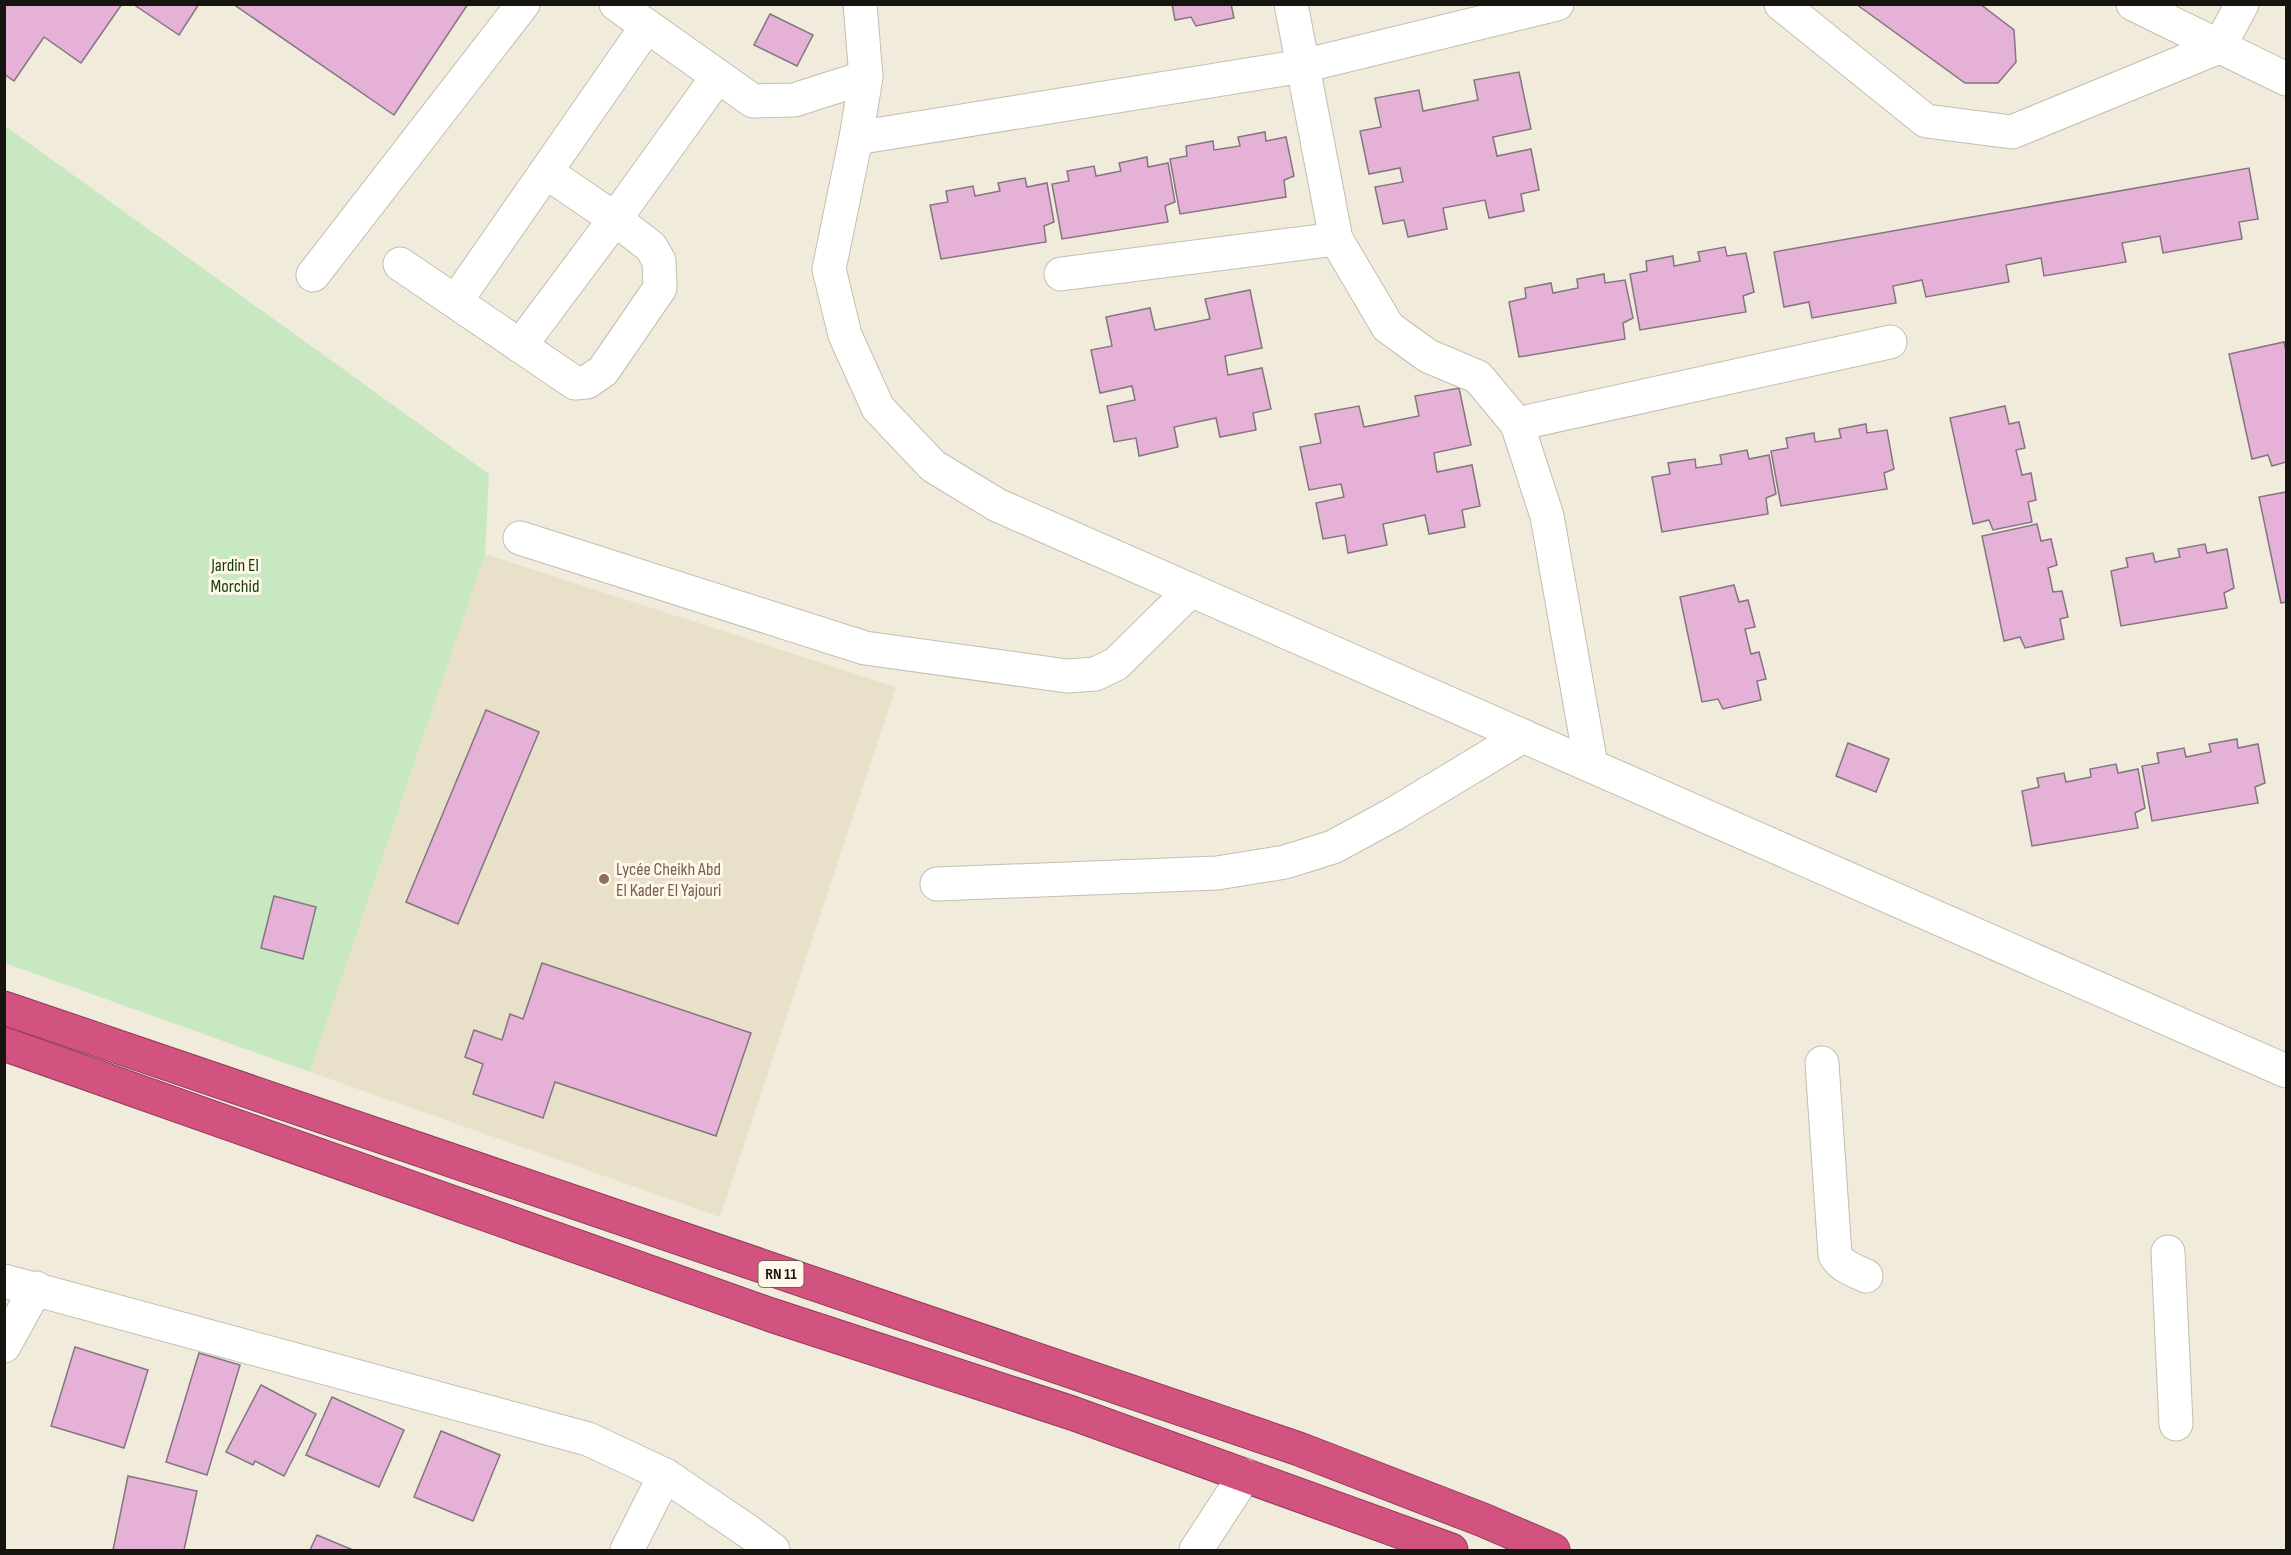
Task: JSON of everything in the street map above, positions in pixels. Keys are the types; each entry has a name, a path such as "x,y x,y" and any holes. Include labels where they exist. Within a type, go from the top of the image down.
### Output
{"highway":[{"name":"RN 11","path":"4,1008 1299,1449 1483,1520 1553,1551"},
{"name":"RN 11","path":"4,1044 771,1315 1072,1413 1451,1551"}],"street":[{"path":"314,275 523,4"},
{"path":"616,4 753,101 794,100 866,77"},
{"path":"860,4 866,77 829,269 845,335 878,408 933,466 997,505 2286,1071"},
{"path":"1291,4 1336,239 1389,327 1428,356 1478,377 1517,424 1547,516 1591,765"},
{"path":"856,138 1303,66 1557,4"},
{"path":"1782,4 1926,121 2012,132 2219,47 2242,4"},
{"path":"2133,4 2286,79"},
{"path":"456,301 647,26"},
{"path":"520,346 718,76"},
{"path":"400,264 574,384 587,382 603,371 660,288 659,261 651,246 546,172"},
{"path":"1061,274 1336,239"},
{"path":"1517,424 1890,342"},
{"path":"519,538 865,648 1067,676 1095,674 1116,664 1191,590"},
{"path":"937,884 1217,873 1285,862 1333,847 1392,815 1523,736"},
{"path":"1822,1063 1835,1255 1839,1262 1866,1276"},
{"path":"2168,1252 2176,1424"},
{"path":"4,1281 588,1439 665,1475 749,1532 772,1551"},
{"path":"4,1346 36,1288"},
{"path":"627,1551 665,1475"},
{"path":"1196,1551 1245,1475"}],"shaded area":[{"name":"Lycée Cheikh Abd El Kader El Yajouri","path":"485,554 896,687 720,1217 310,1072"}],"green space":[{"name":"Jardin El Morchid","path":"5,126 489,474 485,554 310,1072 5,963"}],"building":[{"path":"4,4 122,4 81,63 44,37 14,81 4,74"},
{"path":"133,4 199,4 179,35"},
{"path":"233,4 468,4 394,115"},
{"path":"1172,4 1231,4 1234,18 1196,26 1191,17 1175,20"},
{"path":"1856,4 1980,4 2014,30 2016,62 1998,83 1965,83"},
{"path":"770,14 813,35 797,66 754,45"},
{"path":"1519,72 1531,129 1493,137 1497,156 1531,149 1539,190 1521,194 1524,211 1489,218 1485,200 1443,208 1447,229 1408,237 1404,220 1383,224 1375,187 1403,182 1400,168 1369,174 1360,131 1381,127 1375,98 1419,90 1423,111 1478,100 1474,80"},
{"path":"1265,132 1266,141 1286,137 1294,176 1284,180 1286,197 1180,214 1170,159 1187,156 1186,146 1213,141 1214,150 1240,146 1238,137"},
{"path":"1147,157 1148,167 1168,163 1175,202 1165,206 1168,222 1062,239 1052,184 1069,181 1067,171 1094,166 1096,176 1121,171 1119,163"},
{"path":"2249,168 2258,219 2239,222 2242,239 2163,253 2160,236 2122,243 2126,262 2044,276 2041,258 2006,265 2009,282 1926,297 1922,280 1893,286 1896,303 1812,318 1809,302 1784,307 1774,252"},
{"path":"1025,178 1027,187 1047,183 1054,222 1044,226 1046,242 941,259 930,205 948,202 946,191 973,186 975,196 1000,191 998,183"},
{"path":"1725,247 1727,256 1746,253 1754,292 1743,296 1746,312 1640,330 1630,274 1647,271 1646,261 1673,256 1674,266 1700,261 1698,252"},
{"path":"1604,274 1605,283 1625,280 1633,318 1623,323 1625,339 1519,357 1509,302 1526,298 1525,288 1551,283 1553,293 1578,288 1577,279"},
{"path":"1250,290 1262,348 1225,356 1228,375 1262,368 1271,409 1253,413 1256,430 1220,437 1216,418 1174,427 1178,447 1139,456 1136,438 1114,442 1107,406 1135,400 1132,386 1100,393 1091,350 1112,346 1106,317 1150,308 1155,330 1210,319 1205,299"},
{"path":"2284,342 2286,351 2286,462 2272,466 2268,455 2252,459 2229,354"},
{"path":"1459,388 1471,445 1434,453 1437,472 1472,465 1480,506 1462,510 1465,527 1429,534 1425,515 1383,524 1387,545 1348,553 1345,535 1323,539 1316,503 1344,497 1341,484 1309,490 1300,447 1321,443 1315,414 1359,406 1364,427 1419,416 1415,396"},
{"path":"2005,406 2009,424 2019,422 2025,448 2016,450 2022,475 2031,473 2036,500 2028,502 2032,522 1993,530 1989,520 1973,524 1950,418"},
{"path":"1866,424 1867,433 1887,430 1894,469 1884,473 1887,489 1781,506 1771,451 1788,448 1786,438 1814,433 1815,442 1841,438 1839,429"},
{"path":"1747,450 1749,459 1769,455 1776,494 1766,498 1768,514 1662,532 1652,477 1670,474 1668,463 1695,459 1696,468 1722,464 1720,455"},
{"path":"2286,492 2286,602 2281,603 2259,497"},
{"path":"2037,524 2041,541 2051,539 2057,565 2048,568 2053,592 2062,591 2068,617 2060,619 2064,639 2025,648 2020,637 2004,641 1982,536"},
{"path":"2205,544 2207,553 2227,549 2234,588 2224,593 2227,608 2121,626 2111,571 2128,567 2126,558 2153,553 2155,562 2180,557 2178,549"},
{"path":"1734,585 1739,602 1748,600 1755,627 1745,629 1751,654 1759,652 1766,679 1757,681 1761,700 1723,709 1718,699 1702,702 1680,597"},
{"path":"486,710 539,732 458,924 406,902"},
{"path":"2237,739 2238,748 2258,744 2265,783 2255,787 2258,803 2152,821 2142,766 2159,763 2157,753 2184,748 2186,757 2211,752 2209,744"},
{"path":"1848,743 1889,759 1876,792 1836,776"},
{"path":"2116,764 2118,773 2138,769 2145,808 2135,813 2138,828 2032,846 2022,791 2039,787 2037,778 2064,773 2066,782 2091,777 2090,769"},
{"path":"274,896 316,907 303,959 261,948"},
{"path":"542,963 751,1033 716,1136 555,1082 543,1118 473,1094 483,1064 465,1057 474,1030 502,1040 510,1014 523,1019"},
{"path":"75,1347 148,1370 124,1448 51,1426"},
{"path":"199,1353 240,1365 207,1475 166,1462"},
{"path":"261,1385 316,1414 284,1476 255,1461 253,1465 226,1452"},
{"path":"332,1397 404,1430 379,1487 306,1455"},
{"path":"441,1431 500,1455 473,1521 414,1497"},
{"path":"128,1476 197,1491 184,1550 113,1550"},
{"path":"317,1535 353,1550 310,1550"}],"place":[{"name":"Lycée Cheikh Abd El Kader El Yajouri","path":"604,879"}]}
